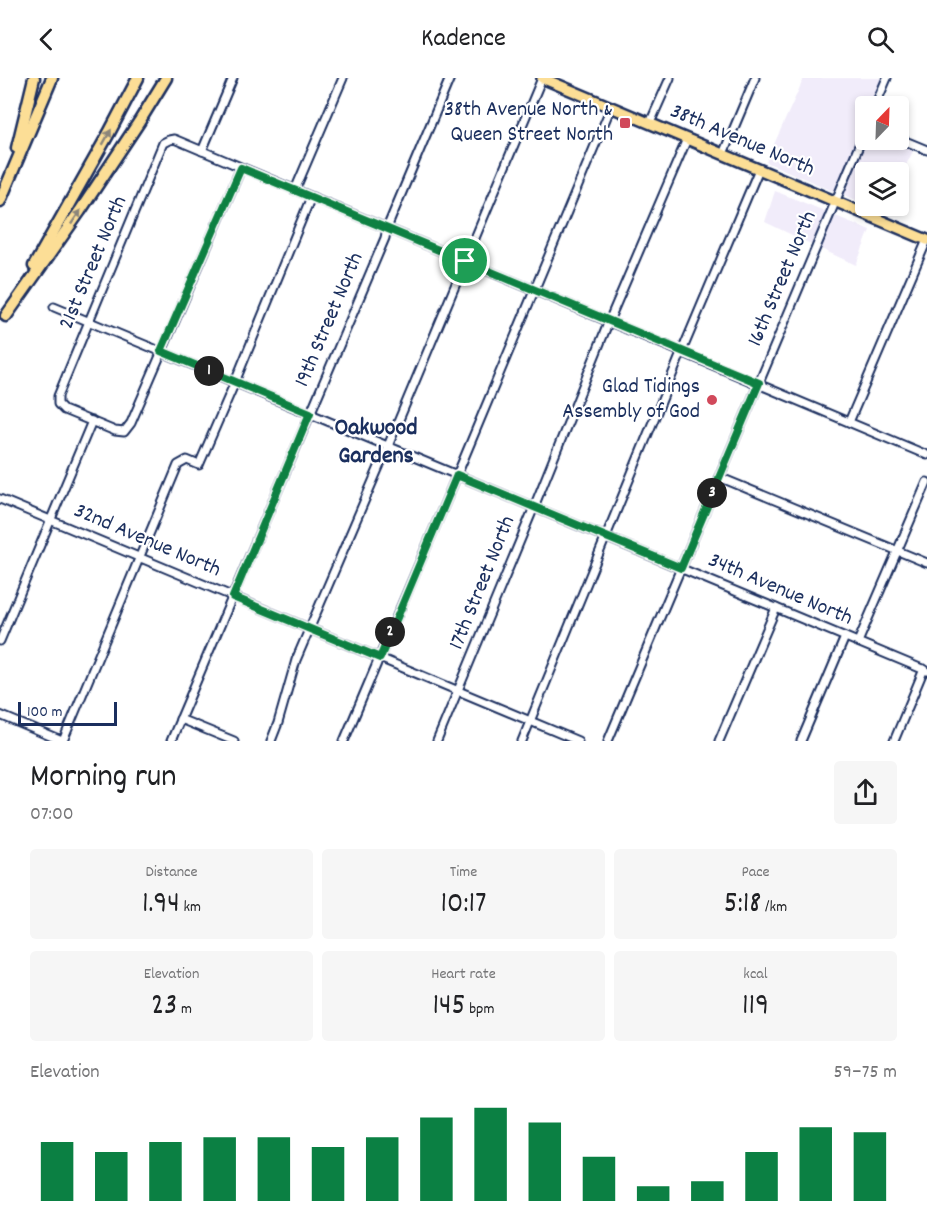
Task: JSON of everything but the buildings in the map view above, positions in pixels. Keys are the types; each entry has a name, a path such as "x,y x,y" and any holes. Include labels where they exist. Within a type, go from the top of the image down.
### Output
{"highway":[{"path":"9,179 34,78"},
{"path":"0,201 52,78"},
{"path":"3,321 138,78"},
{"path":"3,321 80,211 166,78"}],"main road":[{"name":"38th Avenue North","path":"542,78 557,81 611,107 927,240"}],"street":[{"path":"232,78 202,151 927,454"},
{"path":"295,190 343,78"},
{"name":"19th Street North","path":"171,741 385,238 387,228 450,78"},
{"path":"271,741 296,660 309,628 542,78"},
{"path":"650,123 670,78"},
{"path":"723,154 755,78"},
{"path":"879,96 887,78"},
{"path":"344,741 611,107"},
{"name":"21st Street North","path":"92,421 64,410 58,404 58,396 163,144 174,139 202,151"},
{"name":"17th Street North","path":"436,741 609,321 687,139"},
{"path":"909,143 927,150"},
{"name":"16th Street North","path":"608,741 857,150"},
{"path":"0,641 92,421 115,431 124,432 130,423 241,168"},
{"path":"522,741 759,169"},
{"path":"0,715 62,741 141,558 178,465 187,460 199,465 311,197"},
{"path":"849,422 927,240"},
{"name":"34th Avenue North","path":"54,307 926,670"},
{"path":"719,477 927,563"},
{"path":"858,642 927,482"},
{"name":"32nd Avenue North","path":"0,499 578,741"},
{"path":"719,741 776,608"},
{"path":"801,741 845,637"},
{"path":"894,741 926,670"},
{"path":"180,718 234,741"}],"shaded area":[{"path":"804,78 883,78 875,96 855,96 855,144 835,192 766,162"},
{"path":"909,147 914,149 908,162 855,162 860,150 909,150"},
{"path":"855,162 855,200 842,194"},
{"path":"775,191 827,212 813,245 765,222"},
{"path":"833,215 870,230 856,265 819,248"}],"place":[{"name":"38th Avenue North & Queen Street North","path":"625,123"},
{"name":"Glad Tidings Assembly of God","path":"712,400"}],"district":[{"name":"Oakwood Gardens","path":"376,443"}],"route":[{"path":"241,168 465,261 759,383 681,568 457,475 380,658 233,597 310,413 161,351 241,168"}]}
